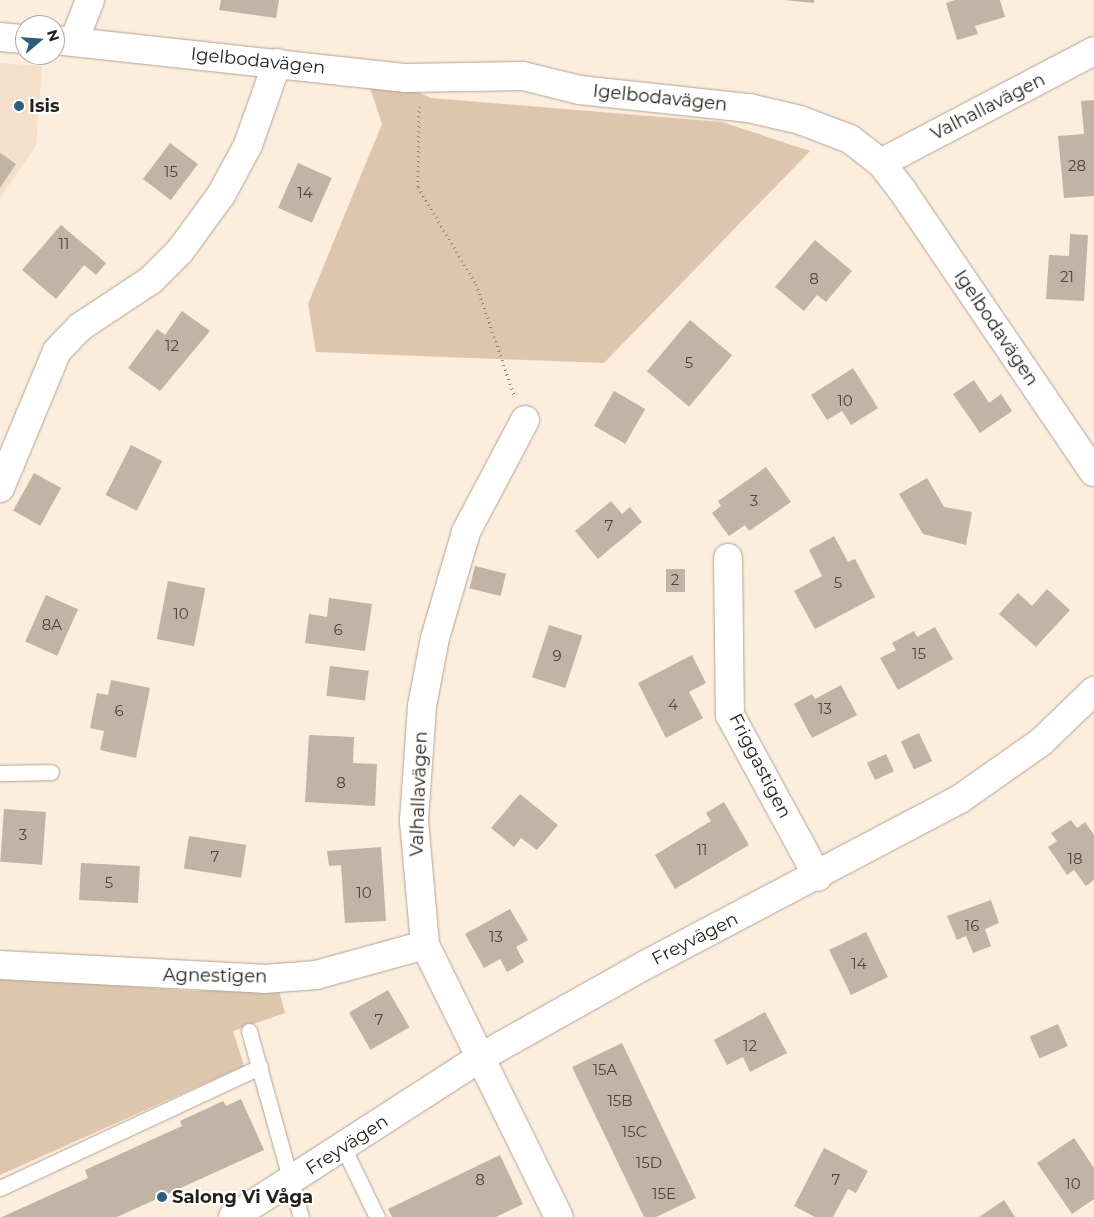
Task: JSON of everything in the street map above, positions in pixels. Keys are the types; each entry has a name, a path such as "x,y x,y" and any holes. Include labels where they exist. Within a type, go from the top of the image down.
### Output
{"street":[{"path":"65,39 90,0"},
{"path":"0,37 15,38"},
{"name":"Igelbodavägen","path":"65,41 418,78 522,76 580,90 750,108 850,139 881,164 1094,472"},
{"name":"Valhallavägen","path":"881,164 1094,51"},
{"path":"0,488 58,351 80,327 152,280 180,251 222,195 248,145 277,63"},
{"name":"Valhallavägen","path":"525,420 466,532 428,677 414,821 425,945 483,1056 560,1217"},
{"name":"Friggastigen","path":"728,558 730,715 818,876"},
{"name":"Freyvägen","path":"233,1217 343,1148 483,1056 647,964 910,828 1007,769 1092,697"},
{"name":"Agnestigen","path":"0,965 264,979 316,975 425,945"}],"lane":[{"path":"0,773 51,772"},
{"name":"Freyvägen","path":"249,1031 290,1181"},
{"path":"0,1188 260,1067"},
{"path":"343,1148 377,1217"},
{"path":"290,1181 301,1217"}],"path":[{"path":"418,78 418,187 476,284 525,420"}],"shaded area":[{"name":"Isis","path":"0,63 42,66 36,146 0,198"},
{"path":"363,67 431,98 722,122 810,151 604,363 316,352 308,304 382,124"},
{"path":"0,977 194,991 278,987 285,1013 233,1031 244,1066 0,1175"}],"building":[{"path":"221,0 279,0 276,18 219,10"},
{"path":"784,0 814,0 814,3"},
{"path":"955,0 1000,0 1005,17 975,26 978,34 957,40 946,3"},
{"path":"1094,100 1094,196 1064,198 1058,136 1084,134 1081,101"},
{"path":"170,143 198,164 171,200 143,179"},
{"path":"0,153 16,164 0,188"},
{"path":"298,163 332,178 312,223 278,208"},
{"path":"61,225 106,263 96,275 84,265 56,299 22,270"},
{"path":"1070,234 1088,235 1084,301 1046,299 1049,255 1069,256"},
{"path":"815,240 852,271 826,302 817,295 804,311 775,287"},
{"path":"182,311 210,331 160,391 128,368 157,329 165,335"},
{"path":"690,320 732,355 689,407 647,371"},
{"path":"853,368 878,408 851,425 842,411 827,420 811,395"},
{"path":"974,380 989,403 1001,394 1012,411 980,433 953,394"},
{"path":"614,391 645,409 625,444 594,426"},
{"path":"131,445 162,461 137,511 106,495"},
{"path":"766,467 791,502 749,531 745,525 729,536 712,513 721,506 718,501"},
{"path":"34,473 61,488 40,526 13,511"},
{"path":"927,478 944,507 972,512 966,545 923,534 899,494"},
{"path":"611,501 622,514 630,507 642,522 598,559 575,531"},
{"path":"834,536 848,562 855,559 875,597 815,629 794,591 822,576 809,550"},
{"path":"475,566 506,574 500,596 469,588"},
{"path":"666,569 685,569 685,592 666,592"},
{"path":"168,581 205,588 194,646 157,639"},
{"path":"1047,589 1070,610 1036,647 999,614 1018,593 1032,606"},
{"path":"46,595 78,609 57,656 25,642"},
{"path":"329,598 372,604 365,651 305,643 309,614 327,617"},
{"path":"549,625 582,636 565,688 532,677"},
{"path":"935,627 953,659 898,690 880,658 896,650 892,643 914,631 917,637"},
{"path":"692,655 706,683 689,692 703,718 666,738 638,683"},
{"path":"330,666 369,671 365,701 326,696"},
{"path":"111,680 150,688 136,758 100,750 104,731 90,728 97,693 108,695"},
{"path":"841,685 857,715 812,738 794,704 812,694 815,699"},
{"path":"919,733 932,761 914,770 901,741"},
{"path":"309,735 354,737 353,763 377,764 375,806 305,802"},
{"path":"886,754 894,771 875,780 867,763"},
{"path":"520,794 558,825 537,850 521,838 514,847 491,828"},
{"path":"724,802 749,845 675,889 655,855 711,821 706,813"},
{"path":"4,809 46,812 42,865 0,862"},
{"path":"1071,820 1077,828 1085,822 1094,835 1094,880 1086,886 1074,870 1067,875 1048,847 1057,841 1051,833"},
{"path":"189,836 246,845 241,878 184,869"},
{"path":"381,847 386,921 345,923 341,865 329,866 327,851"},
{"path":"81,863 140,866 138,903 79,900"},
{"path":"991,900 999,923 985,929 991,946 973,953 966,936 957,940 947,916"},
{"path":"510,909 528,940 516,947 524,962 507,972 500,959 484,968 465,934"},
{"path":"866,932 888,977 851,995 829,950"},
{"path":"388,990 410,1027 371,1050 349,1013"},
{"path":"765,1012 787,1053 750,1072 743,1057 727,1065 714,1040"},
{"path":"1058,1024 1068,1046 1039,1059 1030,1037"},
{"path":"622,1043 696,1198 656,1217 644,1217 572,1067"},
{"path":"241,1099 264,1150 117,1217 2,1217 88,1178 85,1170 182,1126 180,1121 223,1101 226,1106"},
{"path":"1074,1138 1094,1168 1094,1199 1072,1214 1037,1163"},
{"path":"824,1148 868,1171 856,1193 848,1189 833,1217 815,1217 794,1206"},
{"path":"500,1155 523,1204 496,1217 392,1217 388,1209"},
{"path":"1004,1200 1015,1217 979,1217"}],"place":[{"name":"Isis","path":"19,106"},
{"name":"Salong Vi Våga","path":"162,1197"}]}
